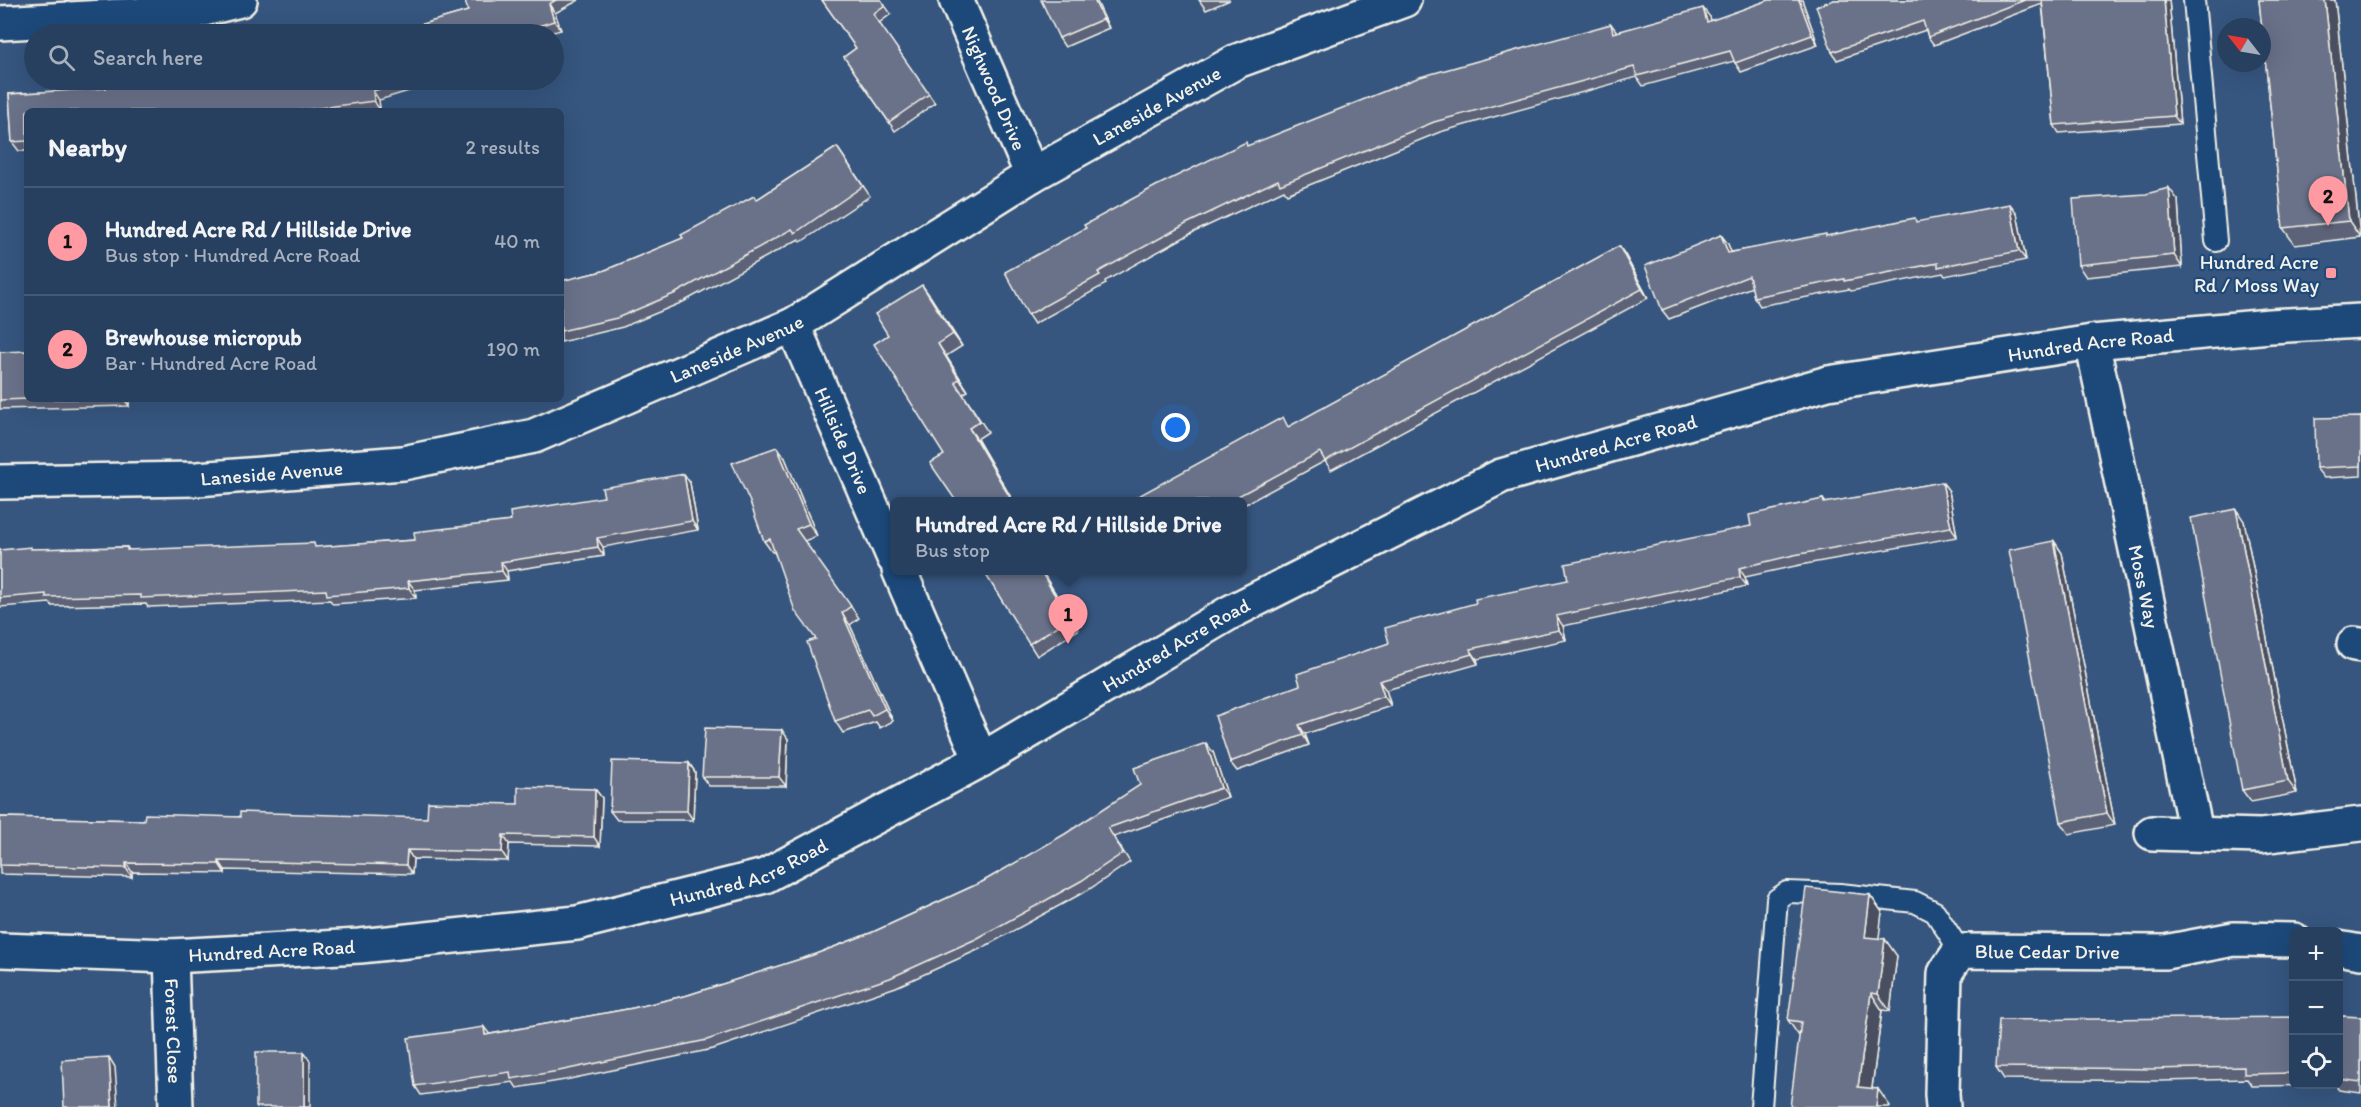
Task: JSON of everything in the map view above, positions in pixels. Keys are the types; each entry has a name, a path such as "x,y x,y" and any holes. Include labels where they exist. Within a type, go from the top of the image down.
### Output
{"street":[{"path":"0,23 192,12 240,0"},
{"name":"Nighwood Drive","path":"956,0 1032,175"},
{"name":"Laneside Avenue","path":"0,482 197,479 403,463 534,436 793,324 1032,175 1237,61 1404,0"},
{"name":"Hundred Acre Road","path":"0,950 171,956 360,946 577,923 765,876 981,760 1229,614 1502,476 1828,383 2092,342 2270,326 2361,321"},
{"name":"Hillside Drive","path":"793,324 890,549"},
{"name":"Moss Way","path":"2092,342 2196,832"},
{"path":"902,575 981,760"},
{"path":"2152,833 2196,832 2262,836 2361,824"},
{"name":"Blue Cedar Drive","path":"1943,1107 1941,1094 1945,972 1960,951 2165,952 2234,939 2289,940"},
{"path":"2343,949 2361,952"},
{"name":"Forest Close","path":"171,956 176,1107"}],"lane":[{"path":"2194,0 2216,241"},
{"path":"1761,1107 1777,899 1787,892 1915,902 1935,912 1960,951"}],"building":[{"path":"465,0 556,0 549,4 554,21 545,24 423,24 468,11"},
{"path":"822,0 881,0 885,5 873,14 929,94 889,122 844,57 856,48"},
{"path":"1041,0 1094,0 1103,19 1059,38"},
{"path":"1769,0 1799,0 1812,35 1735,63 1730,51 1637,76 1634,67 1434,122 1280,185 1278,180 1186,224 1098,272 1100,275 1028,315 1005,272 1086,228 1084,225 1156,186 1246,142 1247,146 1420,77 1611,24 1613,33 1703,8 1707,22"},
{"path":"1834,0 2025,0 1928,37 1923,21 1832,52 1816,6"},
{"path":"2042,0 2164,0 2174,116 2054,125"},
{"path":"2259,0 2325,0 2349,221 2283,228 2267,72 2271,72 2271,18 2261,18"},
{"path":"74,90 376,90 373,91 374,101 319,108 24,108 24,141 12,142 9,94"},
{"path":"837,147 863,186 795,233 792,229 676,293 617,318 564,330 564,280 603,271 683,238 681,235 754,196 756,200"},
{"path":"2169,188 2174,255 2078,265 2073,199 2146,194"},
{"path":"2010,204 2019,251 1938,267 1938,263 1754,297 1749,276 1662,310 1645,266 1721,235 1728,253 1915,218 1916,222"},
{"path":"1619,246 1642,289 1325,461 1320,452 1236,497 1137,497 1283,417 1288,427"},
{"path":"922,285 953,334 938,344 959,379 955,382 980,421 969,428 1010,497 953,497 930,463 944,455 874,344 888,335 875,314"},
{"path":"24,351 24,399 0,400 0,352"},
{"path":"2361,417 2361,466 2316,468 2315,418"},
{"path":"777,447 809,524 796,529 851,606 842,613 885,709 872,716 868,710 835,721 807,642 816,639 795,611 770,539 764,541 750,502 732,463"},
{"path":"684,474 692,521 597,538 598,547 501,562 502,571 408,581 409,588 327,595 326,590 141,598 141,595 46,597 46,594 0,598 0,550 31,547 31,549 127,547 127,550 314,543 315,547 415,540 414,532 511,521 510,512 604,497 602,488"},
{"path":"1942,482 1951,527 1794,555 1739,568 1740,577 1556,616 1559,630 1470,649 1472,654 1379,681 1384,696 1299,725 1303,735 1230,762 1215,716 1300,685 1297,674 1389,643 1385,628 1476,603 1475,599 1568,580 1565,564 1751,526 1749,515 1823,499 1824,503"},
{"path":"2236,509 2288,781 2242,790 2191,518"},
{"path":"2054,541 2107,813 2061,822 2009,550"},
{"path":"986,575 1043,575 1069,619 1029,644"},
{"path":"705,728 782,730 779,777 702,777"},
{"path":"1206,743 1221,788 1108,828 1123,853 1081,881 976,939 890,978 707,1040 511,1079 510,1072 415,1086 408,1038 484,1027 485,1035 633,1008 688,995 813,955 873,932 982,882 1065,834 1140,785 1134,768"},
{"path":"612,761 689,763 687,811 610,811"},
{"path":"518,787 595,789 594,837 503,835 502,852 407,850 406,865 219,861 219,864 126,863 126,868 0,865 0,817 144,820 145,814 240,817 240,812 427,818 428,802 518,804"},
{"path":"1806,888 1870,895 1865,937 1885,939 1878,994 1871,993 1858,1087 1878,1089 1876,1107 1790,1107 1801,1022 1788,1020"},
{"path":"2343,1016 2361,1017 2361,1082 2343,1080"},
{"path":"2289,1017 2289,1073 2244,1074 2244,1067 2152,1069 1996,1067 1999,1020"},
{"path":"256,1052 304,1052 304,1107 256,1107"},
{"path":"109,1057 112,1107 64,1107 62,1060"}],"place":[{"name":"Brewhouse micropub","path":"2328,226"},
{"name":"Hundred Acre Rd / Moss Way","path":"2331,273"},
{"name":"Hundred Acre Rd / Hillside Drive","path":"1068,644"}]}
